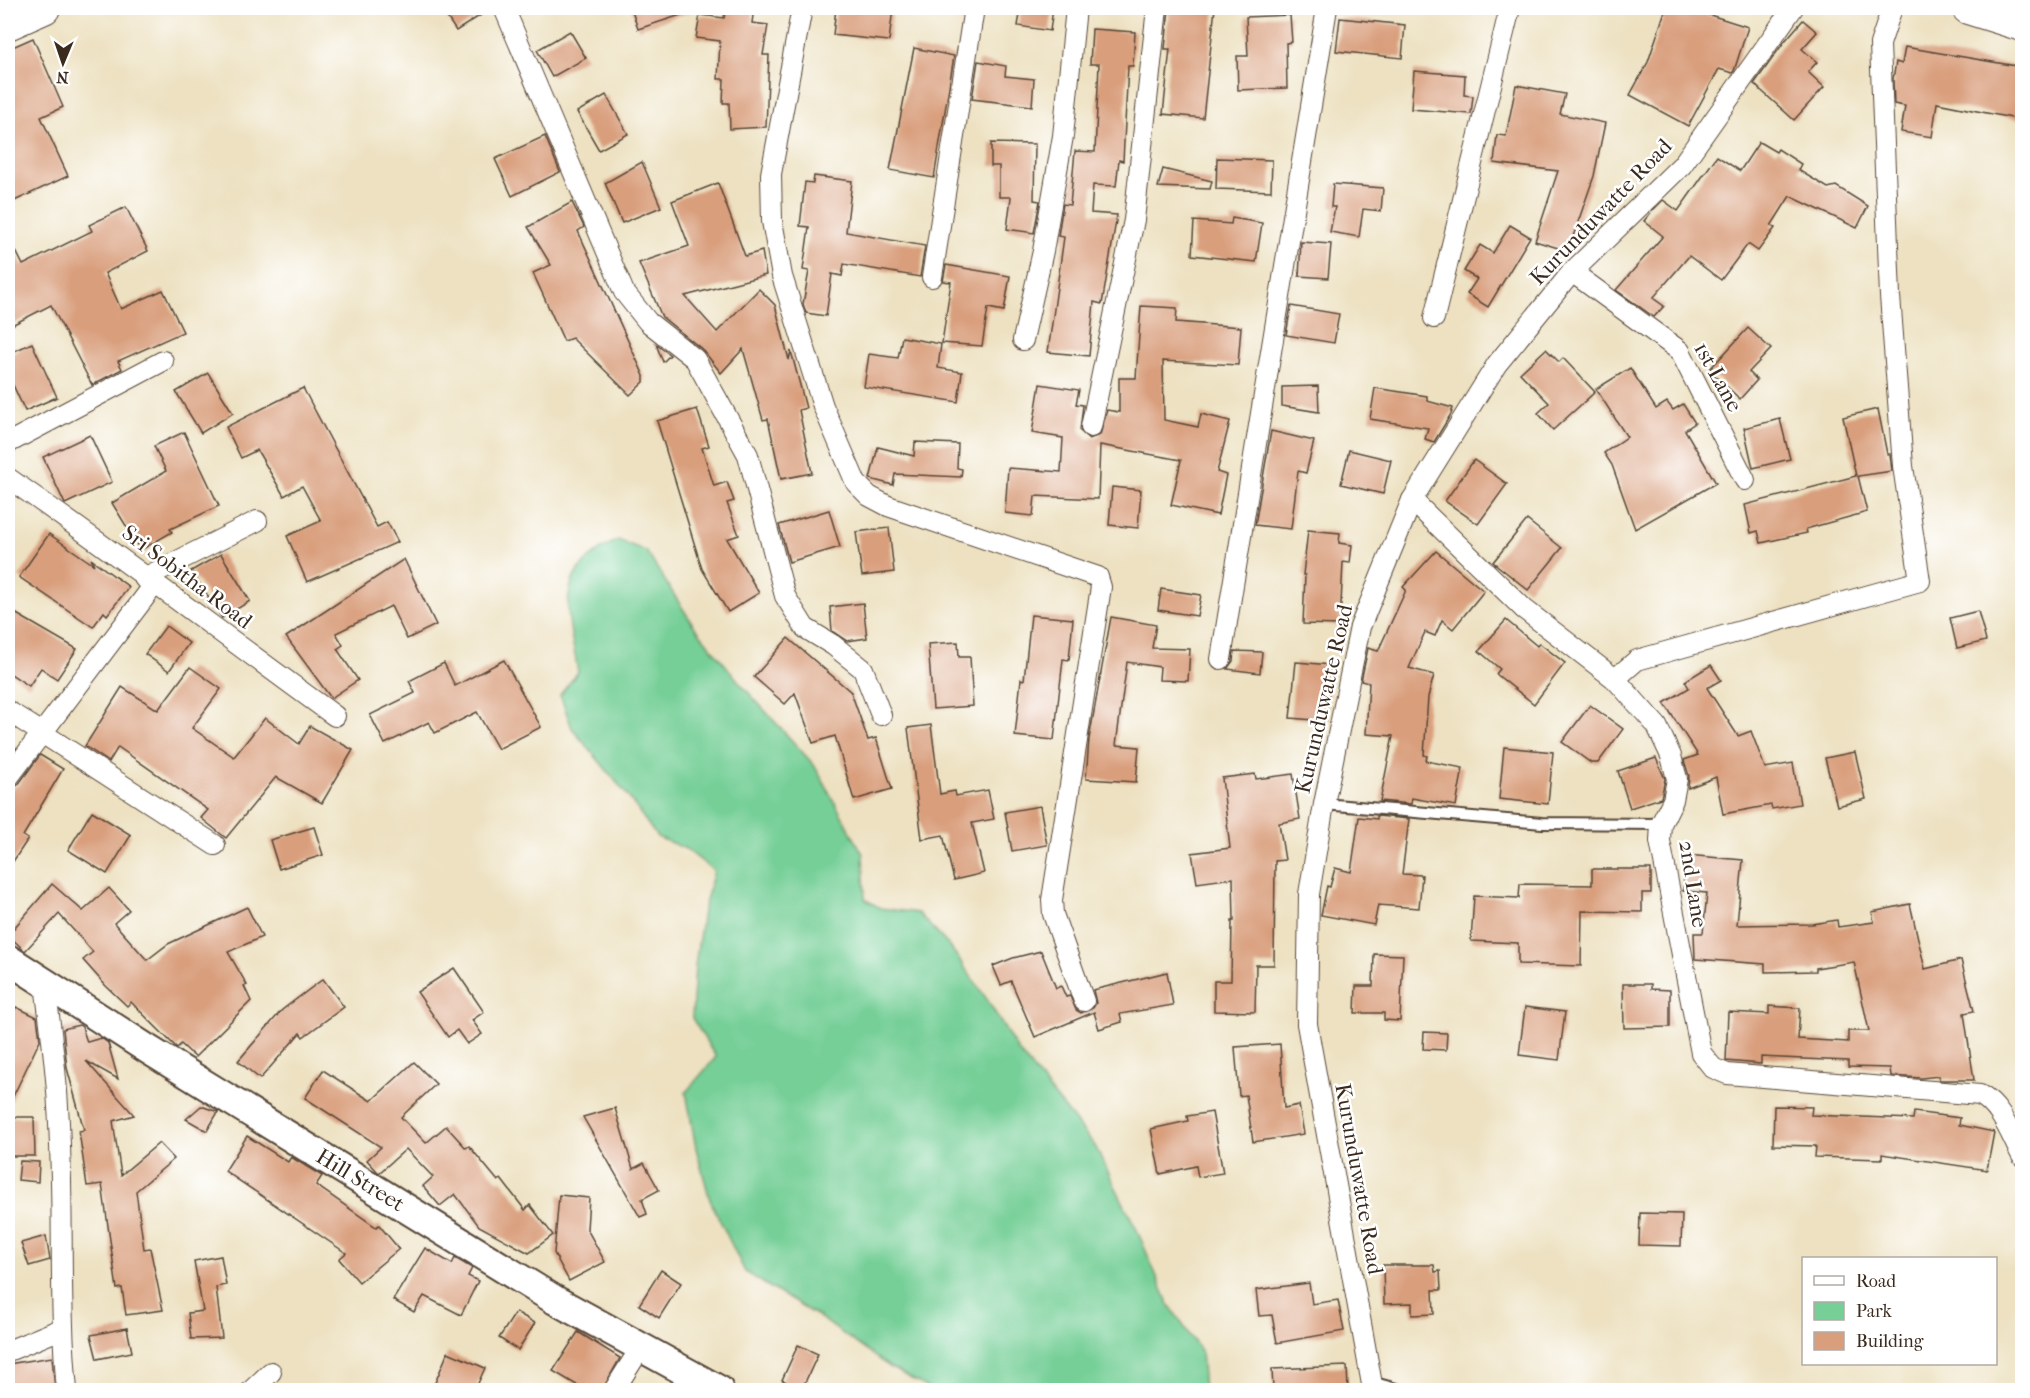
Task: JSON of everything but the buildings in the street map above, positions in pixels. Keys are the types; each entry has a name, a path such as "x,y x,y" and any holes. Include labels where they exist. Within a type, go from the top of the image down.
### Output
{"main road":[{"path":"8,24 44,8"},
{"path":"1968,8 2022,25"},
{"name":"Hill Street","path":"8,959 514,1275 640,1349 719,1390"}],"street":[{"path":"504,8 624,292 648,322 695,359 748,455 785,596 805,628 833,645 863,669 881,715"},
{"path":"802,8 771,174 772,221 782,276 823,406 856,483 869,496 888,506 1098,577 1101,587 1052,900 1053,914 1084,1001"},
{"path":"932,277 974,8"},
{"path":"1023,340 1043,251 1063,136 1076,8"},
{"path":"1091,427 1134,220 1157,8"},
{"path":"1221,659 1327,8"},
{"path":"1434,318 1510,8"},
{"name":"Kurunduwatte Road","path":"1372,1386 1307,1024 1309,894 1324,804 1360,627 1412,501 1497,364 1572,272 1682,165 1793,8"},
{"path":"1615,679 1636,660 1920,581 1903,466 1890,284 1880,44 1892,8"},
{"name":"1st Lane","path":"1572,272 1680,351 1745,480"},
{"path":"8,443 163,361"},
{"name":"Sri Sobitha Road","path":"8,478 102,543 149,581 335,716"},
{"name":"2nd Lane","path":"1412,501 1524,609 1615,679 1657,726 1671,756 1677,779 1674,800 1661,824 1662,861 1701,1053 1713,1068 1727,1074 1980,1095 1992,1101 1998,1109 2022,1156"},
{"path":"8,778 149,581 257,521"},
{"path":"8,711 215,845"},
{"path":"45,984 58,1107 62,1244 61,1329 67,1390"},
{"path":"8,1351 61,1329"},
{"path":"614,1390 640,1349"},
{"path":"252,1390 271,1372"}],"lane":[{"path":"1324,804 1542,823 1661,824"},
{"path":"1372,1386 1400,1390"}],"green space":[{"path":"618,540 646,551 694,626 740,683 814,765 863,854 865,899 880,908 918,913 951,948 988,1001 1018,1051 1095,1146 1137,1230 1168,1303 1201,1352 1204,1390 932,1390 891,1368 822,1319 745,1272 710,1200 696,1148 686,1092 716,1057 692,1018 695,966 703,911 714,871 686,849 657,837 627,795 572,728 560,695 578,672 568,612 573,580 582,566 596,552"}]}
